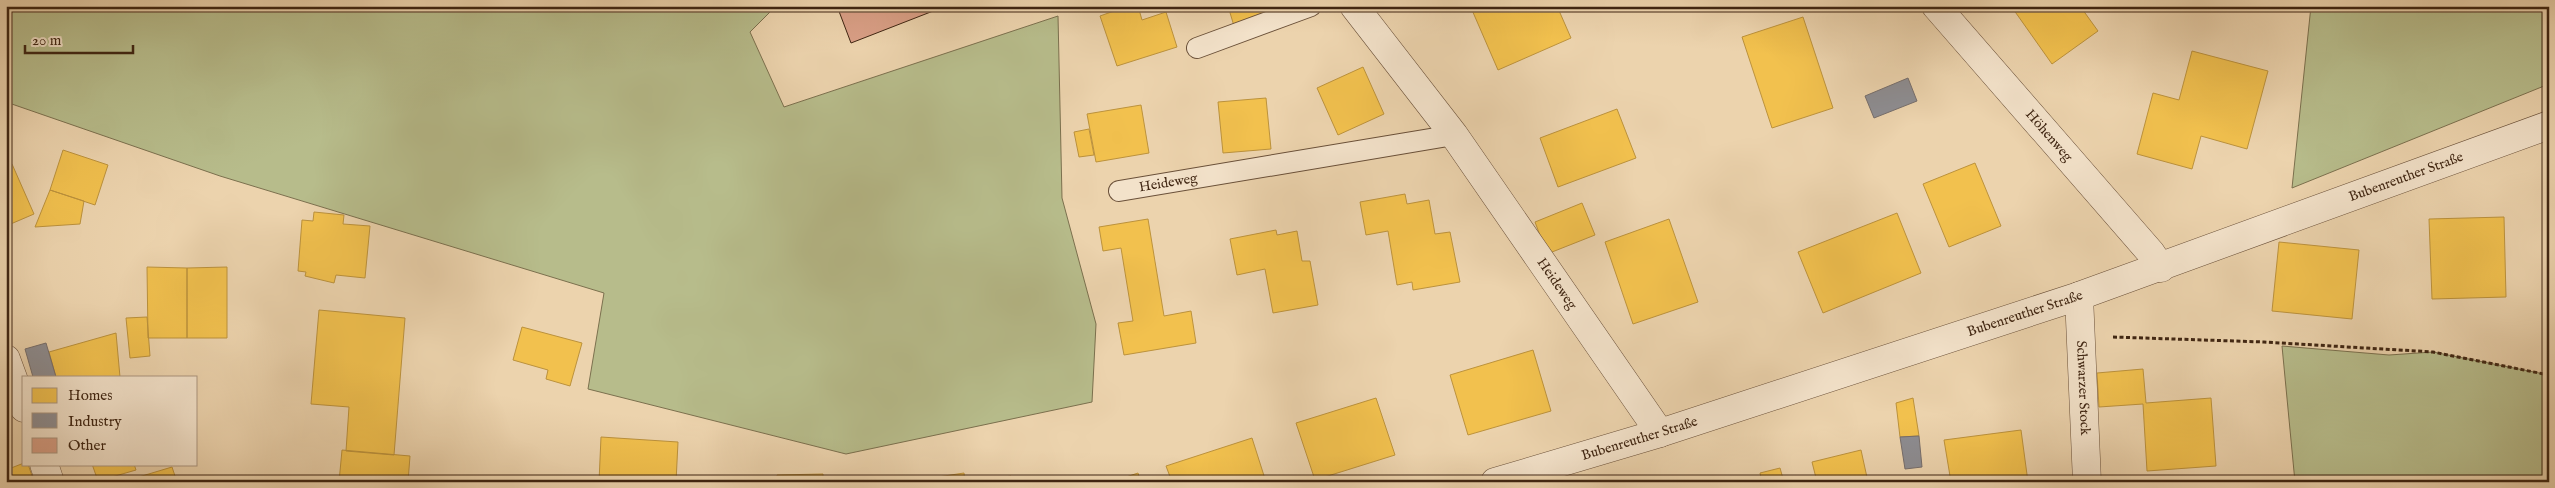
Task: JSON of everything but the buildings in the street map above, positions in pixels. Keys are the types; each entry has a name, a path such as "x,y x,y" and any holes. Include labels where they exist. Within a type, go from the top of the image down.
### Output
{"street":[{"name":"Heideweg","path":"1354,6 1454,135 1660,433"},
{"name":"Höhenweg","path":"1936,6 2151,253 2161,268"},
{"name":"Bubenreuther Straße","path":"1495,482 1660,433 2080,296 2161,268 2549,124"},
{"name":"Schwarzer Stock","path":"2080,296 2080,336 2087,482"},
{"path":"6,359 22,403"},
{"path":"45,466 50,482"}],"lane":[{"path":"1197,48 1311,6"},
{"name":"Heideweg","path":"1120,191 1454,135"}],"path":[{"path":"2080,336 2264,342 2433,352 2549,375"}],"green space":[{"path":"6,6 776,6 750,32 784,107 1058,16 1062,198 1096,324 1092,402 846,454 588,389 604,293 220,176 6,102"},
{"path":"2311,6 2549,6 2549,84 2292,188"},
{"path":"2282,346 2389,355 2433,352 2549,375 2549,482 2295,482"}]}
